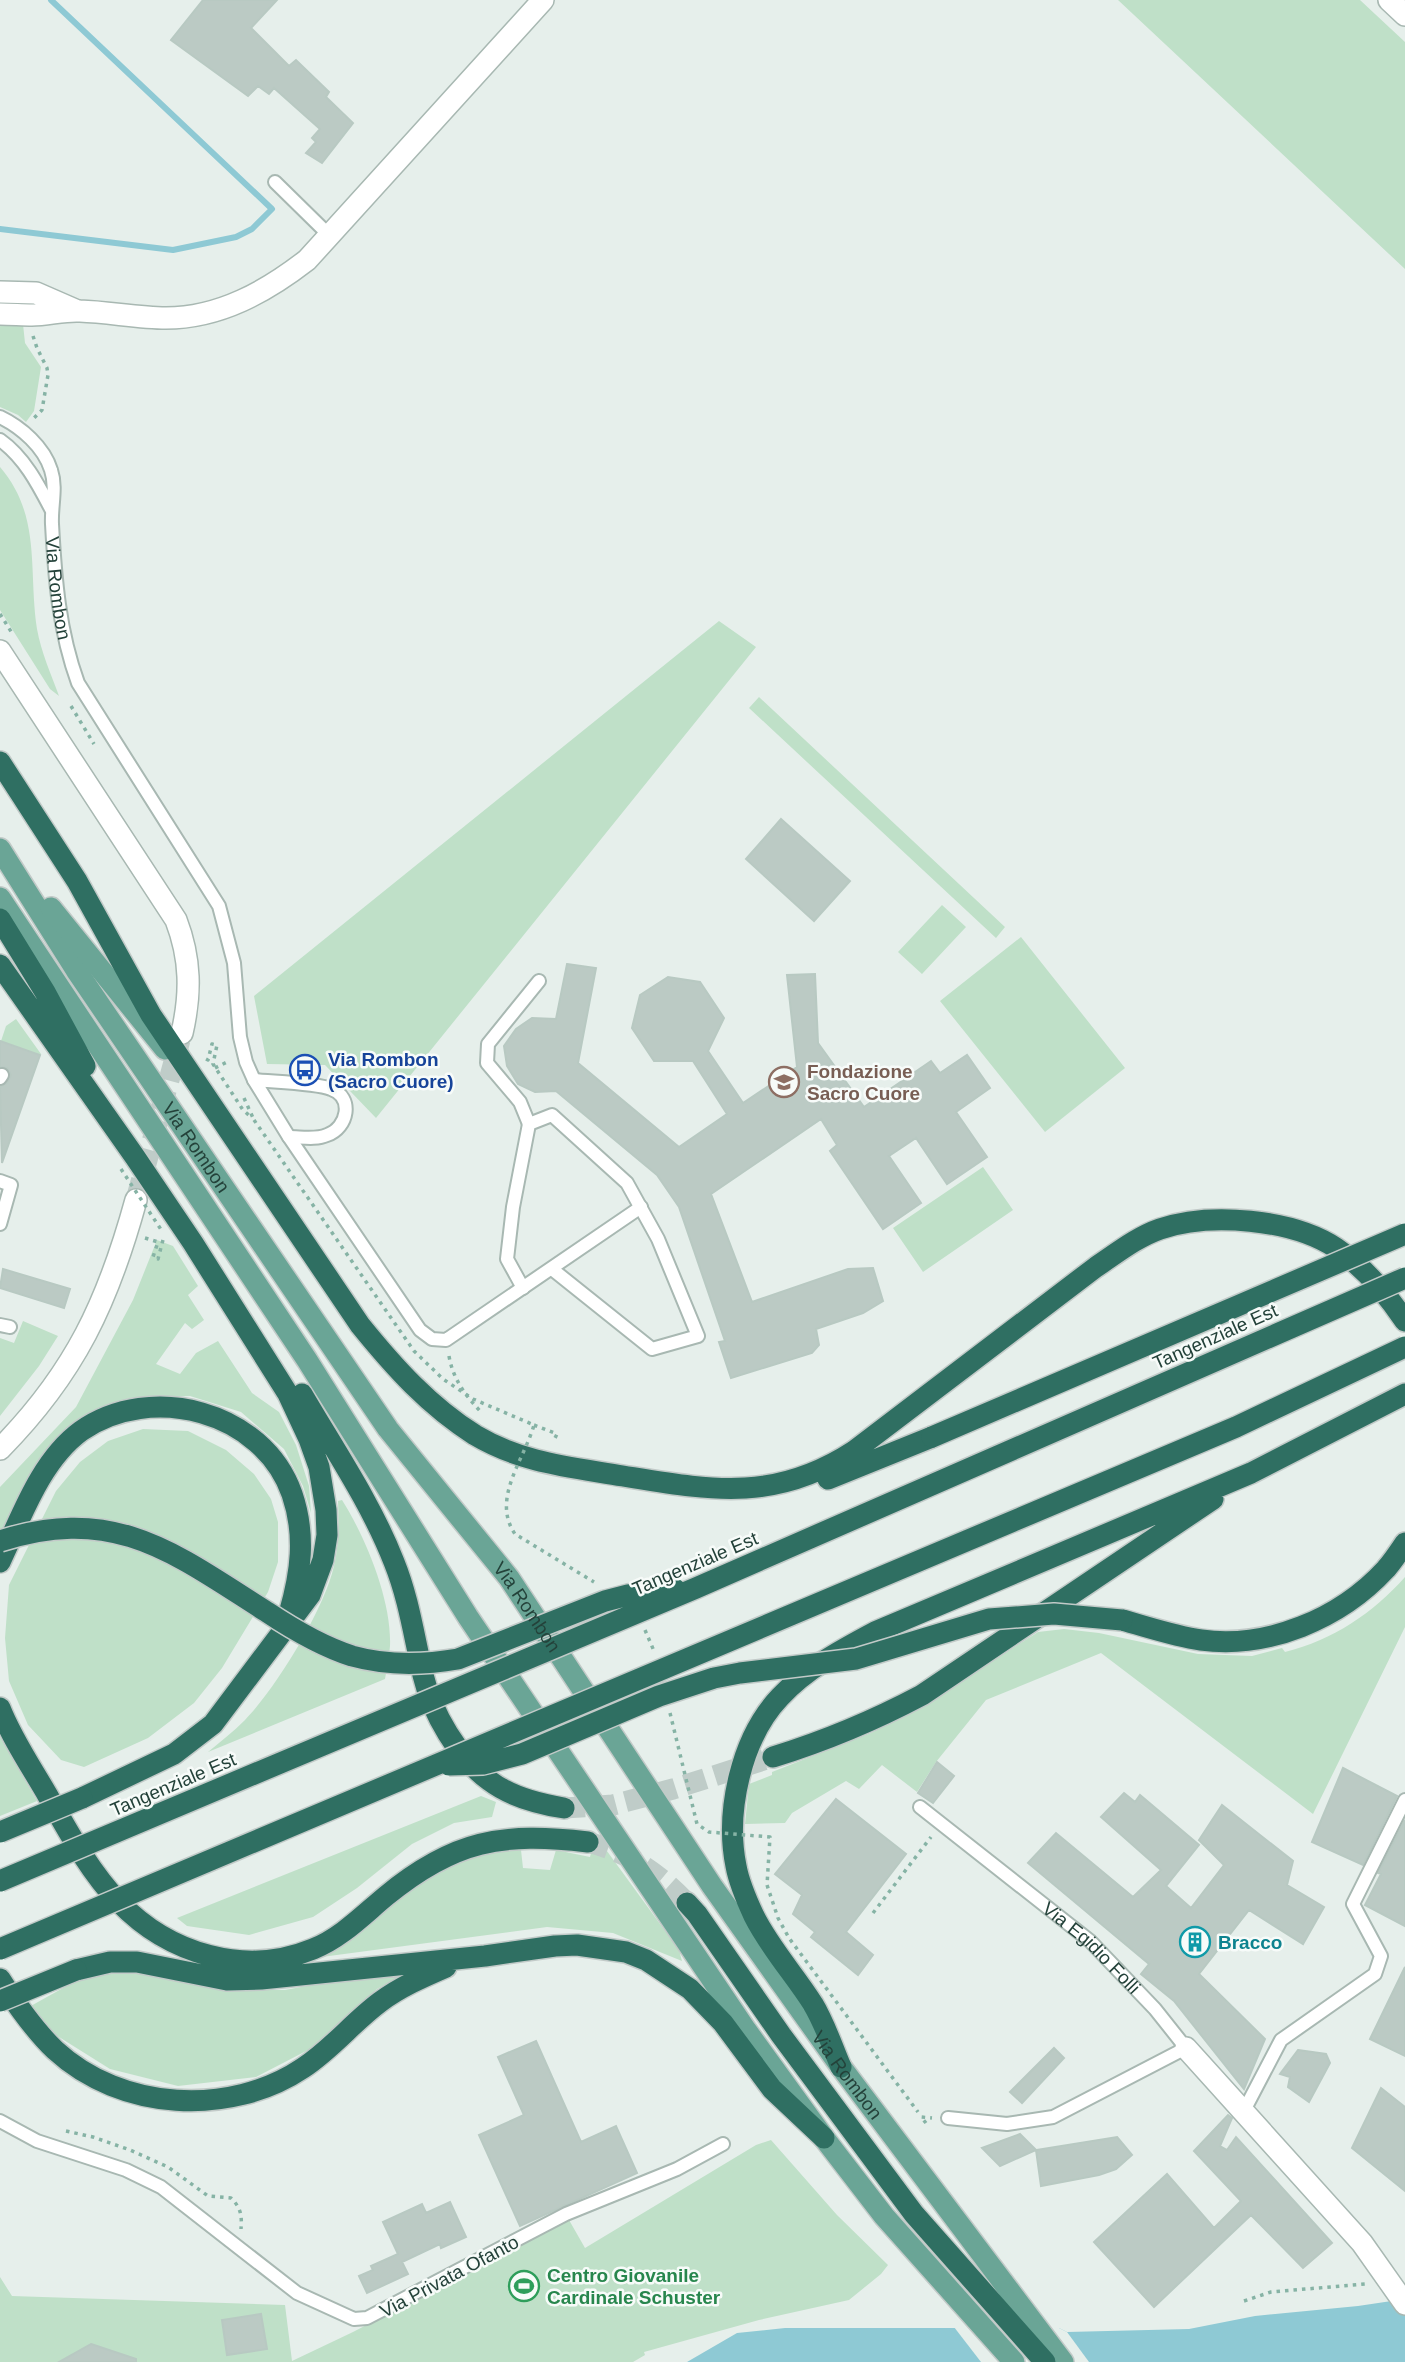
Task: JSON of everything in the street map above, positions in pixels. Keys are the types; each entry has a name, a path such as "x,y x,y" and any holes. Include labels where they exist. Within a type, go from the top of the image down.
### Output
{"highway":[{"path":"0,762 77,881 151,1014 360,1325 393,1366 423,1396 474,1434 534,1461 575,1470 719,1490 755,1488 801,1478 854,1451 1096,1267 1133,1242 1161,1229 1199,1220 1259,1221 1334,1247 1367,1273 1405,1321"},
{"path":"0,919 45,992 128,1163"},
{"path":"0,965 128,1163 251,1316 295,1383 367,1506 404,1588 415,1629 423,1677 450,1737 472,1765 490,1782 526,1799 564,1808"},
{"path":"575,1470 613,1485 701,1501 752,1501 810,1486 932,1437 1405,1234"},
{"path":"0,1832 82,1798 174,1754 200,1736 226,1709 310,1595 323,1560 327,1535 323,1484 309,1439 288,1394 193,1243"},
{"name":"Tangenziale Est","path":"0,1881 696,1588 1405,1278"},
{"path":"0,1949 1236,1427 1405,1348"},
{"path":"841,2067 813,2004 770,1944 754,1915 736,1866 733,1831 735,1797 745,1756 758,1725 778,1698 799,1678 840,1651 876,1632 988,1582 1251,1474 1405,1394"},
{"path":"0,1562 49,1466 81,1432 123,1412 141,1408 160,1406 199,1412 237,1428 254,1441 269,1455 291,1491 301,1532 302,1550 297,1586 283,1633"},
{"path":"773,1757 817,1744 871,1722 922,1695 1251,1474"},
{"path":"0,1541 55,1528 76,1527 119,1533 172,1553 297,1632 324,1646 352,1656 393,1663 435,1663 458,1659 606,1601 645,1592 696,1588"},
{"path":"433,1766 501,1761 659,1696 714,1678 866,1657 989,1619 1054,1614 1083,1616 1122,1620 1201,1640 1241,1641 1287,1633 1325,1616 1359,1594 1387,1569 1405,1543"},
{"path":"0,1708 76,1844 120,1903 171,1942 219,1959 268,1961 313,1949 336,1937 425,1867 463,1848 483,1842 523,1837 588,1842"},
{"path":"687,1903 914,2214 1026,2328 1045,2362"},
{"path":"0,2001 76,1970 110,1962 137,1962 227,1980 261,1979 485,1956 555,1946 577,1945 626,1952 646,1960 690,1989 723,2023 772,2089 824,2138"},
{"path":"0,1979 20,2011 57,2052 99,2081 147,2096 170,2100 202,2100 226,2098 278,2082 320,2057 397,1990 446,1967 485,1956"}],"main road":[{"path":"0,842 146,1027 209,1101"},
{"name":"Via Rombon","path":"0,849 76,970 388,1429 509,1578 712,1886 1026,2328 1063,2362"},
{"name":"Via Rombon","path":"0,898 307,1360 468,1617 639,1873 824,2138 884,2216 1014,2362"}],"street":[{"path":"0,314 33,315 77,310 168,318 228,306 256,296 307,260 544,0"},
{"path":"1390,0 1405,15"},
{"path":"0,292 36,293 77,310"},
{"path":"2,656 176,920 186,948 189,970 189,1000 182,1033"},
{"path":"0,1449 53,1388 88,1332 119,1258 136,1200"},
{"name":"Via Egidio Folli","path":"1186,2048 1362,2243 1391,2292"}],"lane":[{"path":"275,181 329,235"},
{"name":"Via Rombon","path":"0,417 22,432 46,458 54,483 51,510 56,595 69,659 78,683 219,906 234,963 240,1037 254,1080 289,1137 420,1330 432,1339 446,1340"},
{"path":"0,440 20,457 51,510"},
{"path":"523,1288 508,1259 513,1207 528,1124 520,1102 487,1063 488,1044 539,981"},
{"path":"254,1080 328,1087 342,1097 346,1113 343,1122 335,1131 323,1137 289,1137"},
{"path":"528,1124 552,1115 627,1184 658,1239 698,1336 652,1349 552,1269"},
{"path":"0,1181 11,1185 0,1224"},
{"path":"446,1340 641,1207"},
{"path":"1242,2111 1281,2040 1375,1974 1381,1956 1353,1904 1405,1800"},
{"name":"Via Egidio Folli","path":"920,1807 1090,1941 1155,2009 1186,2048"},
{"path":"948,2119 1007,2124 1053,2117 1186,2048"},
{"name":"Via Privata Ofanto","path":"0,2121 37,2141 126,2170 161,2187 297,2293 354,2319 366,2318 566,2214 677,2169 723,2144"}],"path":[{"path":"30,423 42,411 48,375 31,328"},
{"path":"197,1055 208,1060 212,1044 217,1045 213,1064 215,1068 414,1351 443,1379 473,1399 557,1434 553,1444 544,1441"},
{"path":"215,1068 231,1060"},
{"path":"128,1163 162,1231"},
{"path":"145,1238 158,1242 153,1257 158,1259 164,1241"},
{"path":"446,1340 452,1369 459,1384 467,1398 482,1413"},
{"path":"534,1425 508,1490 506,1522 514,1534 596,1583"},
{"path":"526,1434 535,1437"},
{"path":"644,1628 655,1652"},
{"path":"668,1705 697,1824 709,1832 770,1837 767,1885 789,1938 921,2118"},
{"path":"873,1913 941,1824"},
{"path":"1244,2301 1271,2292 1289,2290 1391,2292"}],"green space":[{"path":"1118,0 1360,0 1405,42 1405,269"},
{"path":"0,321 23,324 25,343 41,367 34,411 26,422 0,407"},
{"path":"0,467 13,486 28,524 37,629 59,696 50,689 0,610"},
{"path":"719,621 756,647 376,1118 325,1065 267,1064 254,996"},
{"path":"759,697 1005,927 996,938 749,708"},
{"path":"942,905 966,927 922,974 898,952"},
{"path":"1021,937 1125,1068 1045,1132 940,1001"},
{"path":"16,1019 40,1055 1,1041 6,1026"},
{"path":"983,1167 1013,1210 923,1272 893,1228"},
{"path":"157,1240 173,1246 198,1286 188,1295 204,1320 192,1329 185,1323 156,1364 180,1374 196,1353 218,1341 252,1393 279,1412 296,1445 309,1486 311,1513 303,1486 284,1449 241,1412 190,1396 129,1398 92,1415 10,1525 0,1531 0,1487 76,1407 133,1300"},
{"path":"23,1321 58,1336 39,1366 0,1416 0,1338 14,1343"},
{"path":"143,1429 188,1431 226,1450 254,1474 271,1499 278,1522 278,1562 268,1592 222,1668 194,1703 148,1738 84,1767 61,1760 28,1725 9,1681 5,1638 9,1585 56,1491 80,1462 108,1441"},
{"path":"342,1500 376,1570 387,1610 390,1646 385,1679 208,1752 240,1724 271,1689 310,1626 334,1566 338,1501"},
{"path":"1405,1577 1405,1627 1313,1814 1101,1653 986,1700 936,1762 917,1792 882,1765 859,1789 846,1781 792,1813 785,1823 745,1824 749,1784 772,1775 772,1772 871,1733 924,1705 1038,1632 1064,1629 1099,1633 1198,1654 1252,1656 1282,1648 1285,1652 1320,1640 1351,1624 1380,1602"},
{"path":"0,1737 37,1801 0,1816"},
{"path":"481,1796 496,1802 492,1817 454,1823 412,1844 357,1888 313,1917 249,1935 187,1926 177,1918"},
{"path":"596,1836 679,1950 682,1961 613,1933 547,1927 314,1958 400,1892 450,1862 498,1847 521,1850 523,1868 550,1870 556,1850 590,1857"},
{"path":"129,1967 225,1990 285,1990 333,1981 405,1974 377,1989 345,2022 310,2049 256,2077 178,2086 110,2069 51,2032 29,2007 72,1983"},
{"path":"771,2140 837,2215 888,2265 849,2300 759,2320 644,2352 645,2355 633,2362 0,2362 0,2277 12,2296 285,2305 292,2361 569,2220 585,2248 756,2145"}],"water":[{"path":"1405,2299 1405,2362 687,2362 737,2333 785,2328 1059,2328 1067,2332 1189,2329 1255,2316"}],"pier":[{"path":"954,2327 1059,2328 1067,2332 1089,2362 981,2362"}],"building":[{"path":"203,0 277,0 251,28 289,66 296,60 329,92 326,97 353,123 322,163 306,153 316,142 312,138 320,129 274,88 269,94 258,86 248,96 171,40"},
{"path":"781,819 850,881 814,921 746,859"},
{"path":"567,964 596,968 578,1063 679,1147 727,1114 693,1061 654,1061 632,1028 640,995 668,977 700,982 724,1018 708,1051 743,1103 797,1067 787,975 815,974 818,1043 864,1107 931,1061 940,1073 967,1055 990,1088 956,1112 987,1157 947,1184 916,1138 889,1156 921,1203 883,1229 830,1151 837,1145 821,1119 711,1194 752,1302 848,1269 873,1268 883,1301 863,1313 816,1329 819,1345 812,1353 731,1378 719,1342 725,1341 679,1207 657,1175 556,1091 535,1092 518,1084 507,1066 504,1046 516,1029 532,1018 556,1019"},
{"path":"0,1041 40,1055 2,1163 0,1087 7,1083 11,1075 7,1068 0,1067"},
{"path":"3,1269 70,1289 64,1308 0,1288"},
{"path":"937,1762 954,1776 933,1803 918,1793"},
{"path":"1343,1768 1397,1796 1363,1865 1312,1842"},
{"path":"1124,1793 1135,1802 1140,1795 1199,1845 1166,1886 1191,1908 1224,1865 1199,1840 1222,1805 1293,1861 1287,1885 1324,1907 1303,1944 1249,1910 1199,1974 1265,2039 1244,2089 1174,2001 1141,1974 1149,1964 1028,1863 1056,1833 1133,1897 1161,1870 1101,1817"},
{"path":"836,1799 906,1854 846,1932 873,1955 858,1975 811,1937 815,1932 793,1914 802,1895 775,1874"},
{"path":"1405,1820 1405,1926 1365,1905"},
{"path":"1405,1967 1405,2056 1370,2039"},
{"path":"536,2041 581,2142 616,2126 637,2173 520,2226 479,2135 524,2115 498,2057"},
{"path":"1054,2048 1064,2058 1022,2103 1010,2092"},
{"path":"1298,2050 1326,2054 1330,2063 1309,2102 1288,2087 1290,2077 1280,2074"},
{"path":"1381,2088 1405,2107 1405,2191 1352,2148"},
{"path":"1228,2115 1232,2118 1220,2146 1227,2150 1236,2137 1332,2243 1303,2268 1251,2215 1154,2307 1094,2242 1167,2174 1214,2228 1241,2201 1194,2151"},
{"path":"1020,2134 1036,2150 1000,2166 982,2148"},
{"path":"1117,2137 1132,2155 1116,2169 1041,2186 1036,2150"},
{"path":"450,2202 466,2237 441,2248 440,2244 402,2262 408,2274 367,2293 359,2276 373,2270 371,2266 398,2254 383,2222 422,2204 426,2213"},
{"path":"261,2314 267,2349 227,2355 222,2320"},
{"path":"91,2344 136,2359 136,2362 59,2362"}],"waterway":[{"path":"0,229 173,250 236,237 252,229 272,209 51,0"}],"tunnel":[{"path":"136,1200 180,1040"},
{"path":"564,1808 613,1805 773,1757"},
{"path":"588,1842 617,1852 642,1865 687,1903"}],"place":[{"name":"Via Rombon (Sacro Cuore)","path":"305,1070"},
{"name":"Fondazione Sacro Cuore","path":"784,1082"},
{"name":"Bracco","path":"1195,1942"},
{"name":"Centro Giovanile Cardinale Schuster","path":"524,2286"}]}
